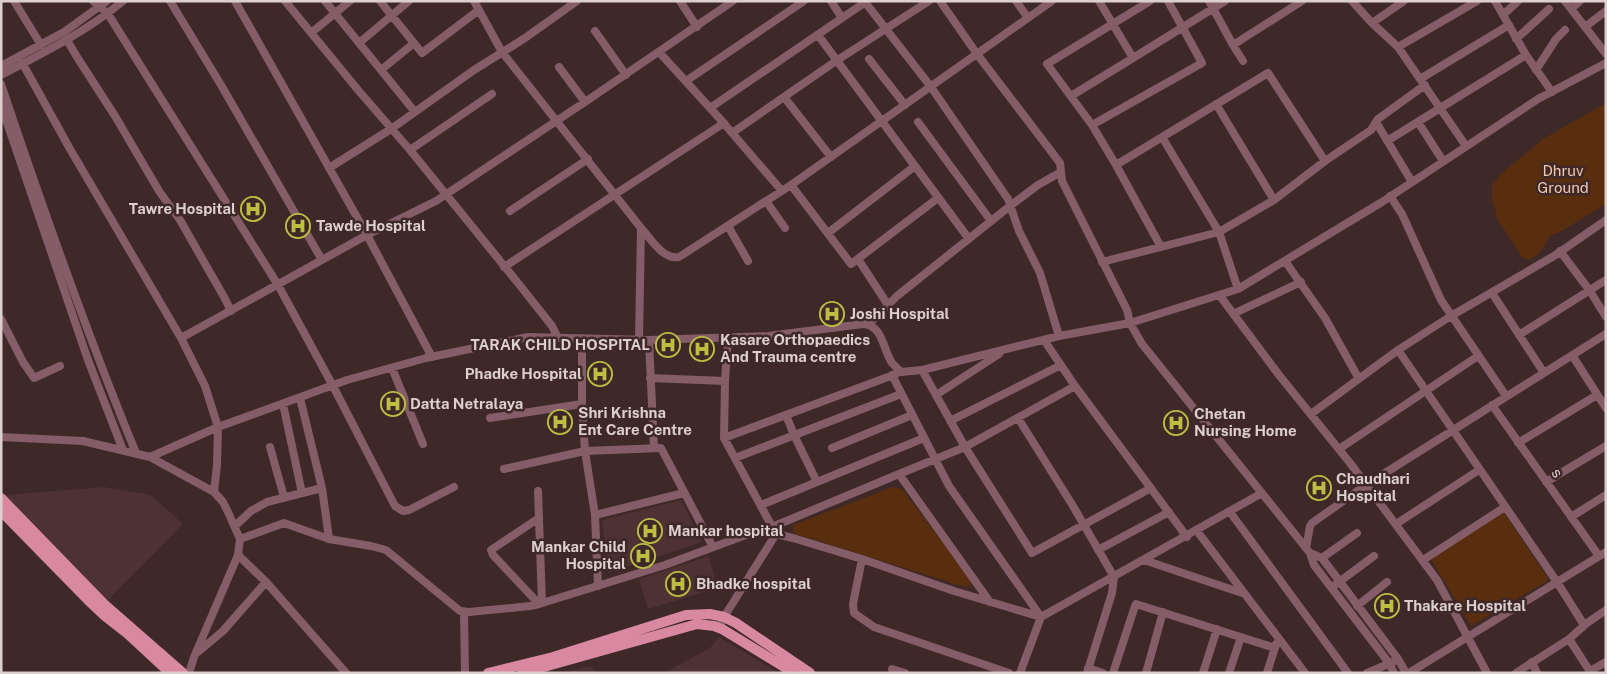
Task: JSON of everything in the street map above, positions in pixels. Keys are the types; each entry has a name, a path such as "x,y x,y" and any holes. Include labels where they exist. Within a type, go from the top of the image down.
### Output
{"main road":[{"path":"1,498 104,604 185,672"},
{"path":"1,511 88,600 170,673"},
{"path":"488,673 553,657 686,615 710,614 724,617 736,623 810,673"},
{"path":"522,673 685,626 706,624 719,628 794,673"}],"street":[{"path":"14,1 41,45"},
{"path":"93,1 108,14 278,285 395,506 399,510 409,510 454,487"},
{"path":"1,75 41,45 64,32 107,1"},
{"path":"1,66 21,60 67,40 108,14 123,1"},
{"path":"170,1 222,85 322,260"},
{"path":"235,1 367,235 432,357"},
{"path":"285,1 504,266 552,326 558,338"},
{"path":"325,1 415,112"},
{"path":"311,33 350,1"},
{"path":"380,1 422,53 479,10"},
{"path":"358,43 409,1"},
{"path":"474,1 502,52 641,228 666,256 673,258 728,226 791,185 1052,1"},
{"path":"329,168 391,129 474,70 578,1"},
{"path":"680,1 697,26"},
{"path":"181,338 367,235 436,201 626,75 733,1"},
{"path":"686,81 804,1"},
{"path":"830,1 842,18"},
{"path":"732,133 836,61 930,1"},
{"path":"940,1 977,54 1060,162 1062,180 1127,310 1130,323 1142,344 1308,550 1314,565 1390,663 1394,673"},
{"path":"1016,1 1028,18"},
{"path":"1099,1 1133,58"},
{"path":"1150,1 1048,64 1092,125 1161,247"},
{"path":"1092,125 1202,63 1168,1"},
{"path":"1209,1 1243,61"},
{"path":"1071,96 1225,1"},
{"path":"1233,45 1302,1"},
{"path":"1352,1 1398,47 1466,146"},
{"path":"1372,23 1404,1"},
{"path":"1398,47 1477,1"},
{"path":"1495,1 1526,55 1552,92"},
{"path":"1503,15 1518,1"},
{"path":"1565,1 1585,27 1603,44 1606,54"},
{"path":"1571,9 1580,1"},
{"path":"710,108 866,2 885,30 931,87 1008,198 1019,231 1040,273 1059,336"},
{"path":"1516,39 1549,9"},
{"path":"1585,27 1606,11"},
{"path":"1102,262 1219,232 1274,200 1371,130 1378,119 1422,82 1509,26"},
{"path":"1536,70 1556,39 1565,30"},
{"path":"595,31 626,75"},
{"path":"818,35 969,239"},
{"path":"67,40 192,240 224,297 230,312"},
{"path":"381,70 414,43"},
{"path":"659,52 724,123 782,191"},
{"path":"1388,140 1526,55"},
{"path":"869,59 905,105"},
{"path":"21,60 70,149 181,338 205,386 218,427 214,492"},
{"path":"724,438 901,372 922,370 1059,336 1130,323 1238,289 1390,196 1552,92 1606,63"},
{"path":"559,67 585,102"},
{"path":"1116,165 1268,73 1325,162"},
{"path":"1,84 88,360 123,450"},
{"path":"410,150 492,94"},
{"path":"784,97 831,157"},
{"path":"1216,104 1274,200"},
{"path":"1,105 56,256 136,453"},
{"path":"918,122 991,221"},
{"path":"1376,122 1412,182"},
{"path":"1418,122 1443,161"},
{"path":"504,266 724,123"},
{"path":"1162,137 1219,232 1238,289"},
{"path":"510,211 588,159"},
{"path":"828,233 915,166"},
{"path":"869,324 897,296 991,221 1038,185 1061,172"},
{"path":"791,185 852,264 938,198"},
{"path":"1390,196 1402,214 1441,300 1506,396"},
{"path":"766,201 784,228"},
{"path":"1311,414 1398,350 1451,316 1560,252 1606,220"},
{"path":"728,226 748,261"},
{"path":"640,340 641,228"},
{"path":"1560,252 1590,291 1606,317"},
{"path":"858,259 888,305"},
{"path":"1285,261 1325,318 1359,379"},
{"path":"1519,336 1606,280"},
{"path":"1233,314 1301,282"},
{"path":"1492,293 1544,373"},
{"path":"1220,296 1438,580 1487,673"},
{"path":"2,324 34,378 60,366"},
{"path":"150,457 218,427 333,386 432,357 528,337 649,340 768,336 869,324 878,332 892,363 901,372"},
{"path":"1308,550 1311,524 1366,485 1606,334"},
{"path":"728,337 724,438 774,531 954,591 1041,617"},
{"path":"582,339 582,404 585,451 595,516 598,586"},
{"path":"649,340 654,448"},
{"path":"1044,340 1187,536"},
{"path":"1398,350 1557,582 1584,625"},
{"path":"936,395 1003,351"},
{"path":"1572,355 1606,408"},
{"path":"1339,449 1478,356"},
{"path":"950,421 1061,365"},
{"path":"392,368 423,444"},
{"path":"922,370 964,447 1032,553 1151,488"},
{"path":"892,375 949,486 1041,617"},
{"path":"650,378 725,381"},
{"path":"240,540 284,523 328,537 386,550 460,611 530,606 665,565 754,532 774,531 899,474 964,447 1076,386"},
{"path":"735,458 901,394"},
{"path":"1518,442 1597,395"},
{"path":"300,398 322,488 328,537"},
{"path":"283,404 302,492"},
{"path":"490,418 582,404"},
{"name":"s","path":"1492,405 1571,517 1602,554"},
{"path":"786,415 817,482"},
{"path":"832,448 912,415"},
{"path":"1018,418 1114,577 1112,593 1088,671 1103,673"},
{"path":"1,437 83,441 150,457 214,492 223,502 240,540 238,555 196,653 185,672"},
{"path":"760,505 924,438"},
{"path":"1546,482 1606,446"},
{"path":"270,447 284,497"},
{"path":"504,469 585,451 661,448 713,547"},
{"path":"1396,524 1479,470"},
{"path":"899,474 990,602"},
{"path":"235,526 251,511 264,504 322,488"},
{"path":"538,491 541,603"},
{"path":"595,516 684,493"},
{"path":"1020,673 1041,617 1262,493"},
{"path":"1571,517 1606,495"},
{"path":"1423,560 1505,508"},
{"path":"1098,550 1169,512"},
{"path":"1230,512 1348,673"},
{"path":"539,518 491,550 493,555 541,603"},
{"path":"719,628 774,531"},
{"path":"1197,531 1305,673"},
{"path":"1322,558 1357,533"},
{"path":"1308,550 1322,558 1408,673 1602,554"},
{"path":"238,555 266,582 346,673"},
{"path":"1332,587 1374,556"},
{"path":"862,559 853,604 854,613 874,627 1009,673"},
{"path":"1144,560 1245,594"},
{"path":"196,653 223,631 266,582"},
{"path":"1357,606 1387,582"},
{"path":"1113,673 1135,605 1164,612 1275,648"},
{"path":"1516,673 1569,639 1584,625 1606,610"},
{"path":"464,612 465,673"},
{"path":"1146,673 1164,612"},
{"path":"1203,673 1217,629"},
{"path":"1229,673 1241,637"},
{"path":"1267,673 1278,638"},
{"path":"1569,639 1590,672 1606,662"},
{"path":"1367,673 1398,659"},
{"path":"1532,662 1537,673"},
{"path":"892,669 905,673"}],"shaded area":[{"path":"104,487 151,495 183,524 107,601 4,495"},
{"name":"Mankar hospital","path":"681,500 702,542 608,573 602,520"},
{"name":"Bhadke hospital","path":"709,556 717,588 648,609 639,579"},
{"path":"719,637 779,673 664,673 710,648"},
{"path":"591,666 597,673 562,673"}],"green space":[{"name":"Dhruv Ground","path":"1606,103 1606,204 1558,233 1551,235 1535,257 1526,260 1522,257 1498,220 1492,198 1492,186 1500,175 1543,139"},
{"path":"893,487 902,489 972,581 968,588 793,533 793,525"},
{"path":"1503,511 1549,580 1471,626 1431,559"}],"place":[{"name":"Tawre Hospital","path":"253,209"},
{"name":"Tawde Hospital","path":"298,226"},
{"name":"Joshi Hospital","path":"832,314"},
{"name":"TARAK CHILD HOSPITAL","path":"668,345"},
{"name":"Kasare Orthopaedics And Trauma centre","path":"702,349"},
{"name":"Phadke Hospital","path":"600,374"},
{"name":"Datta Netralaya","path":"393,404"},
{"name":"Shri Krishna Ent Care Centre","path":"560,422"},
{"name":"Chetan Nursing Home","path":"1176,423"},
{"name":"Chaudhari Hospital","path":"1319,488"},
{"name":"Mankar hospital","path":"650,531"},
{"name":"Mankar Child Hospital","path":"643,556"},
{"name":"Bhadke hospital","path":"678,584"},
{"name":"Thakare Hospital","path":"1387,606"}]}
